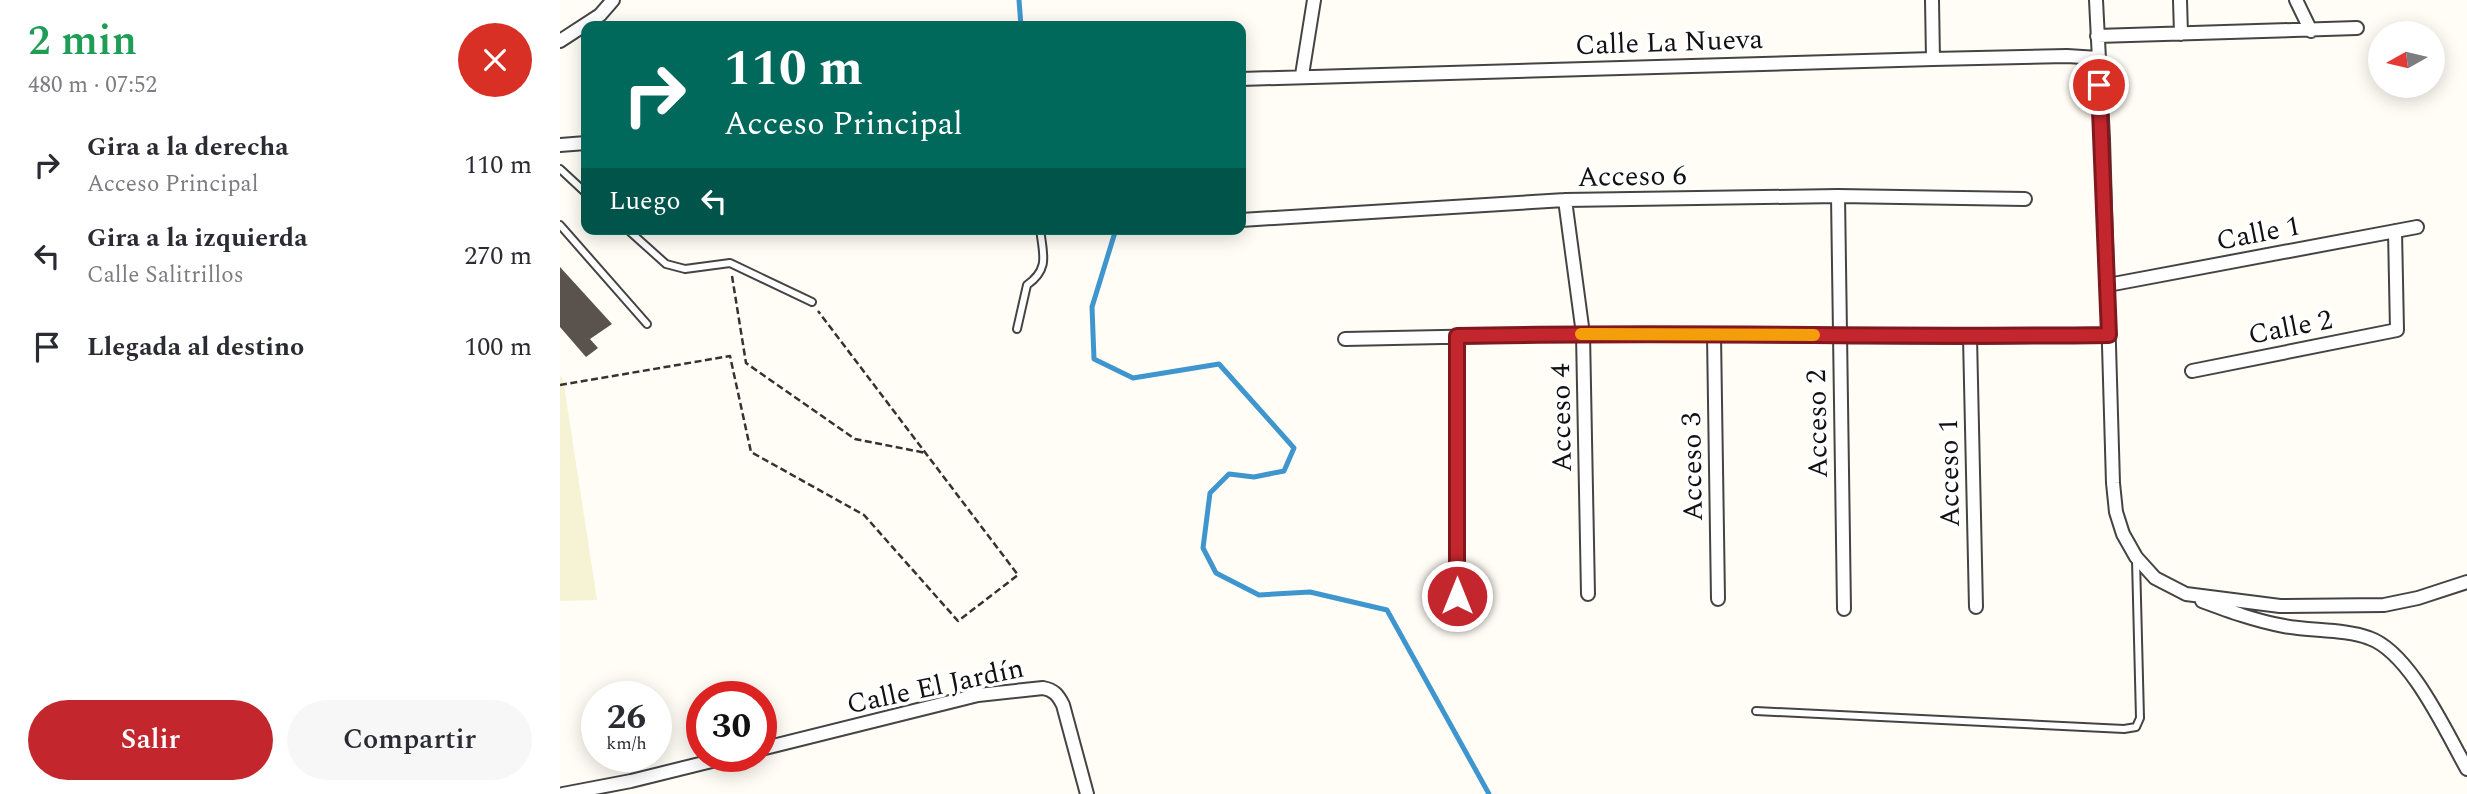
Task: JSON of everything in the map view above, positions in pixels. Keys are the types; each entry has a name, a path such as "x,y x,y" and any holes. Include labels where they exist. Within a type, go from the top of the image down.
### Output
{"street":[{"path":"591,21 613,0"},
{"path":"1302,75 1314,0"},
{"path":"1932,0 1933,59"},
{"path":"2096,0 2113,483 2116,512 2123,534 2136,557 2155,578 2186,594 2254,619 2370,638 2398,657 2425,694 2467,769"},
{"path":"2180,0 2181,34"},
{"path":"2296,0 2311,31"},
{"path":"560,41 581,27"},
{"path":"2097,36 2357,28"},
{"name":"Calle La Nueva","path":"1246,79 1933,59 2067,56 2098,58"},
{"path":"560,145 581,144"},
{"name":"Acceso 6","path":"1246,220 1565,200 1838,196 2025,199"},
{"name":"Acceso 2","path":"1838,196 1844,609"},
{"name":"Acceso 4","path":"1565,200 1583,334 1588,594"},
{"name":"Calle 1","path":"2108,285 2417,227"},
{"name":"Calle 2","path":"2192,371 2397,330 2395,231"},
{"path":"1345,339 1583,334 1970,337 2109,335"},
{"name":"Acceso 3","path":"1714,335 1718,599"},
{"path":"1457,336 1457,596"},
{"name":"Acceso 1","path":"1970,337 1976,607"},
{"path":"2186,594 2280,606 2384,605 2418,598 2467,582"},
{"name":"Calle El Jardín","path":"777,745 978,695 1043,688 1051,690 1063,705 1087,794"},
{"path":"563,794 686,767"}],"lane":[{"path":"560,169 581,188"},
{"path":"560,225 647,324"},
{"path":"634,235 666,264 685,269 730,263 812,302"},
{"path":"1017,329 1027,285 1037,278 1045,262 1041,235"},
{"path":"1756,711 2136,727 2140,718 2136,557"}],"path":[{"path":"730,263 746,363 855,439 926,453"},
{"path":"560,385 730,356 751,452 864,515 958,621 1018,575 812,302"}],"shaded area":[{"path":"560,376 563,379 597,600 560,601"}],"building":[{"path":"560,267 612,324 590,339 598,348 586,357 560,327"}],"waterway":[{"path":"1019,0 1021,21"},
{"path":"1114,235 1092,307 1094,359 1133,378 1219,364 1294,448 1284,471 1254,477 1229,474 1210,493 1203,548 1216,573 1259,595 1310,592 1387,610 1489,794"}],"slow traffic":[{"path":"1581,334 1814,335"}],"route":[{"path":"1457,596 1457,336 2109,335 2099,85"}]}
